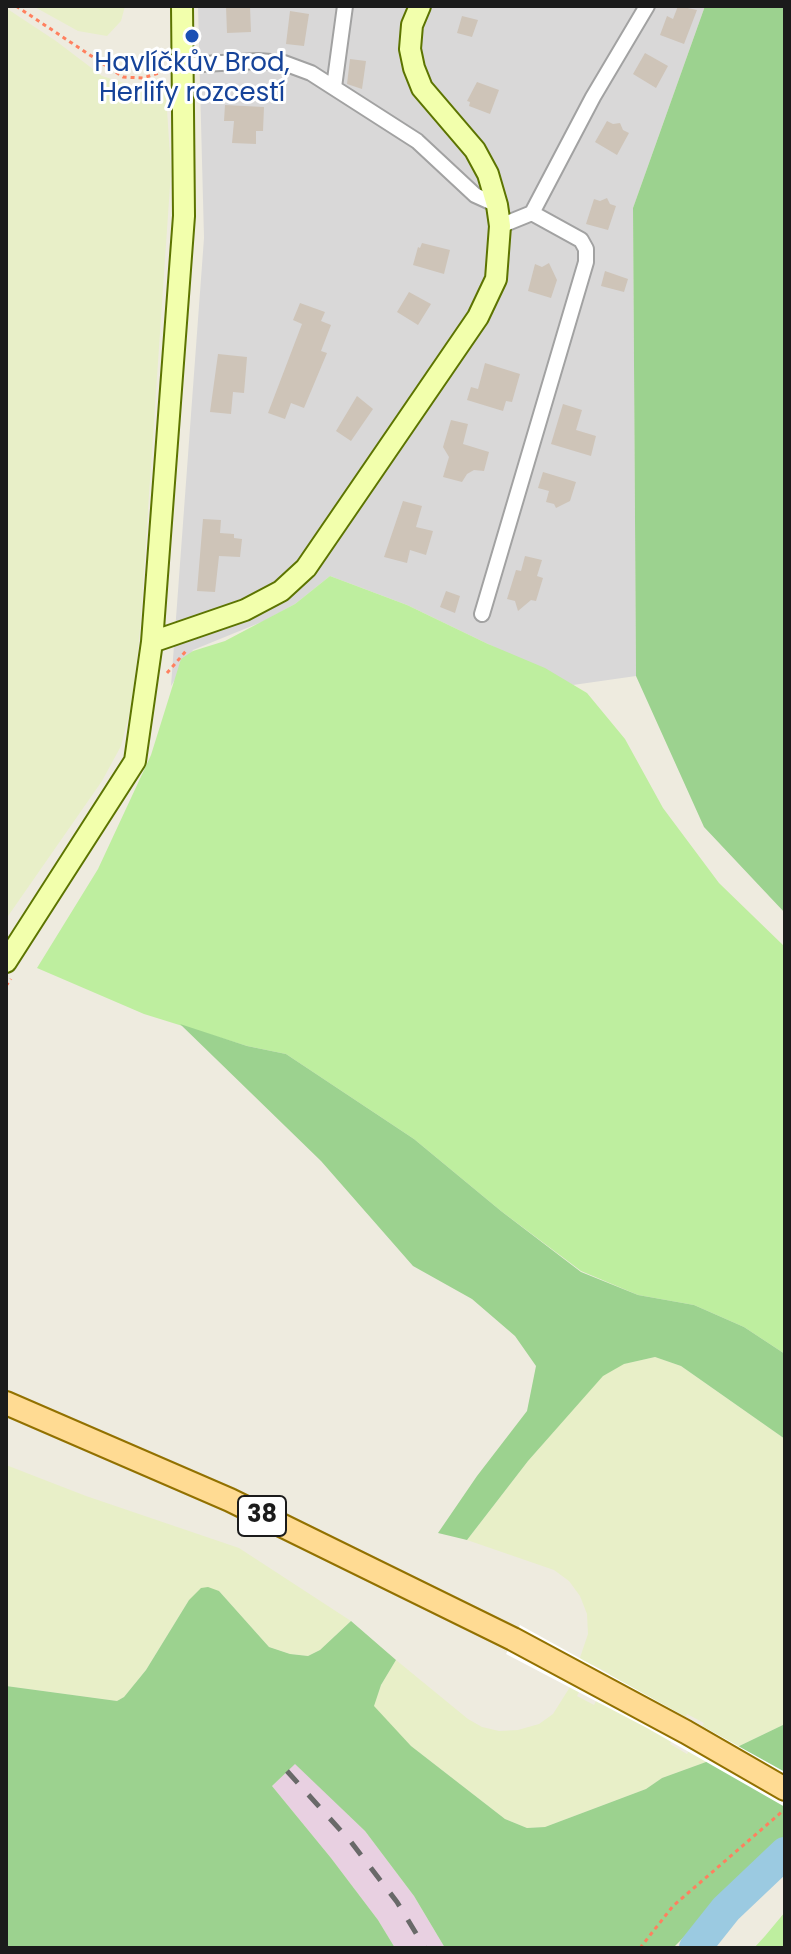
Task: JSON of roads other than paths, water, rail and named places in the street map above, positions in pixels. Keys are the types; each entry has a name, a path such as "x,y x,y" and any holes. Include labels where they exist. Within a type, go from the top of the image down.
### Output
{"main road":[{"name":"38","path":"6,1403 230,1500 513,1639 785,1789"}],"street":[{"path":"6,962 135,761 152,642 184,216 182,6"},
{"path":"334,87 345,6"},
{"path":"152,642 245,610 281,591 306,568 478,317 496,279 499,215 488,174 475,150 422,88 414,68 410,49 412,25 420,6"},
{"path":"532,213 593,97 647,6"},
{"path":"184,65 258,61 284,63 311,73 417,141 499,215 532,213 581,240 586,249 586,262 482,614"}],"waterway":[{"path":"695,1948 726,1909 785,1853"}],"railway":[{"path":"287,1771 351,1842 397,1902 425,1948"}],"place":[{"name":"Havlíčkův Brod, Herlify rozcestí","path":"192,36"}]}
